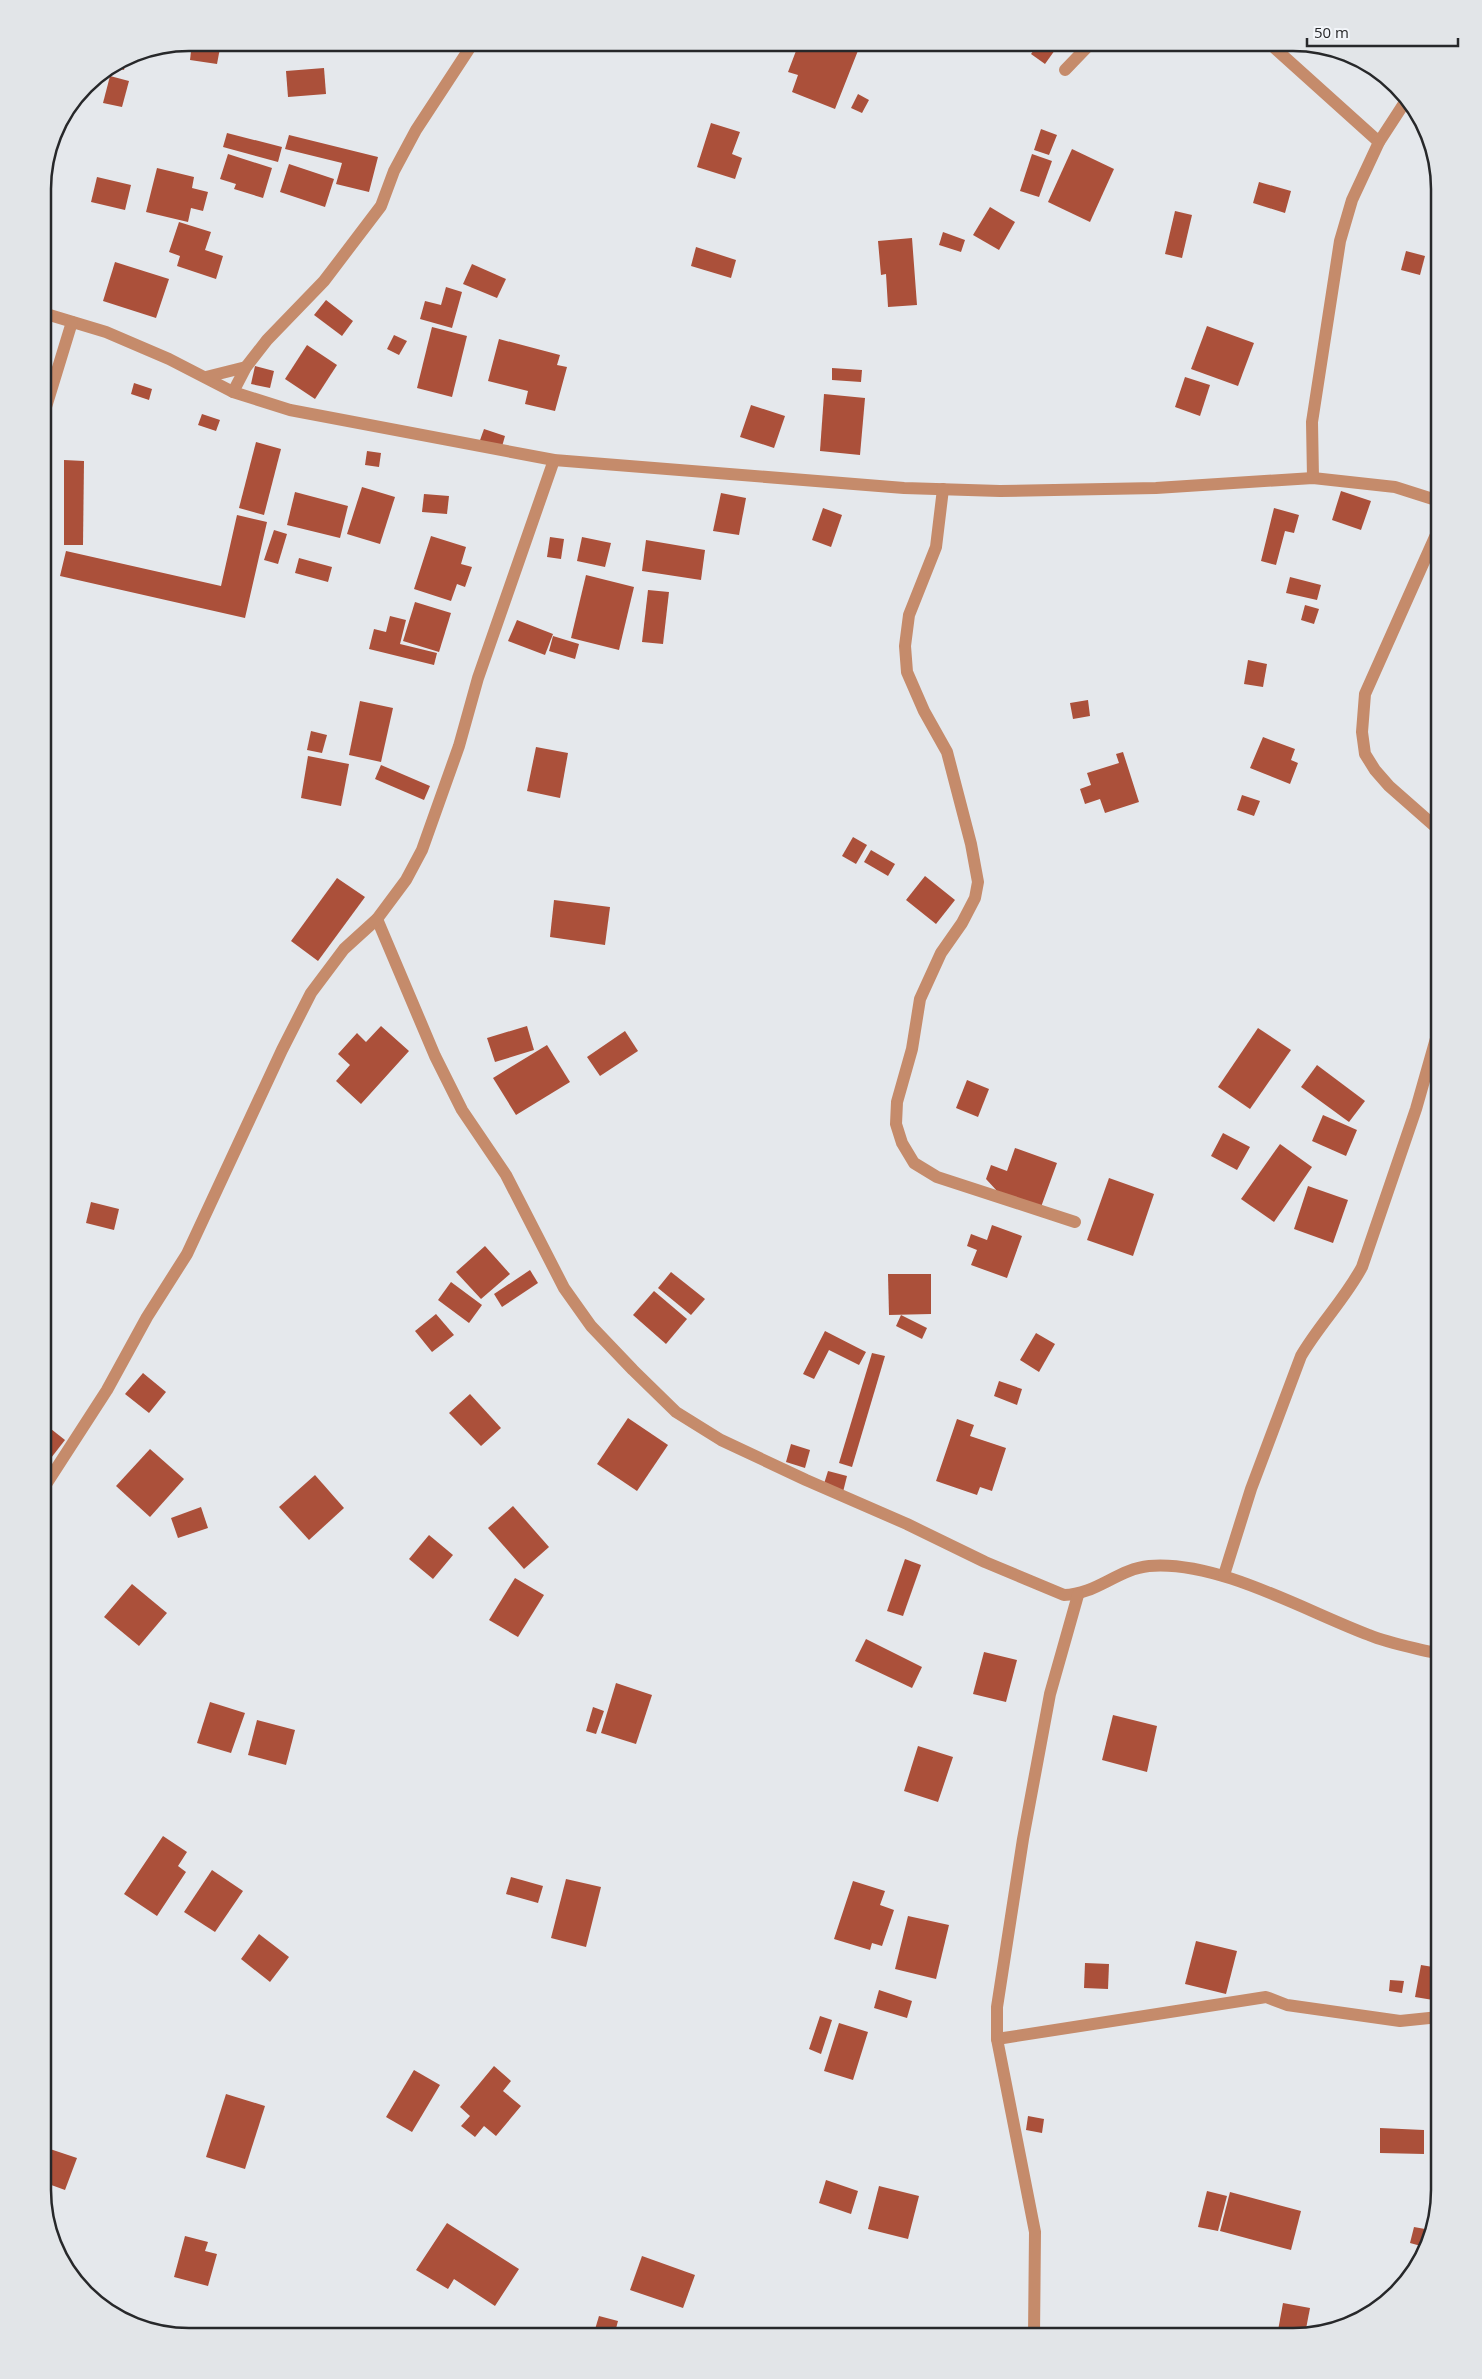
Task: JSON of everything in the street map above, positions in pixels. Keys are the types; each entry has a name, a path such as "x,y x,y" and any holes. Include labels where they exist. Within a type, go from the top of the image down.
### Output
{"street":[{"path":"233,392 246,367 267,340 324,281 381,206 394,171 416,130 468,51"},
{"path":"1065,70 1083,52"},
{"path":"1279,52 1380,142"},
{"path":"1313,478 1312,422 1340,241 1352,200 1380,142 1403,106"},
{"path":"52,316 106,332 170,359 233,392 290,410 554,460 776,479 1000,491 1156,488 1313,478 1395,487 1431,498"},
{"path":"52,388 72,322"},
{"path":"206,378 246,367"},
{"path":"51,1477 107,1390 147,1317 187,1254 282,1050 311,993 344,949 377,919 406,880 422,850 459,746 478,678 554,460"},
{"path":"943,489 936,547 909,615 905,646 907,672 924,711 947,752 971,844 978,882 975,898 962,923 941,953 920,999 912,1049 897,1102 896,1124 902,1144 914,1162 936,1177 1075,1222"},
{"path":"1431,548 1366,694 1362,732 1364,754 1375,770 1389,786 1431,822"},
{"path":"377,919 435,1056 458,1102 506,1175 564,1288 592,1326 676,1412 730,1444 806,1480 907,1524 985,1562 1064,1595 1078,1595 1123,1573 1149,1566 1172,1566 1224,1575 1371,1636 1431,1652"},
{"path":"1224,1575 1251,1489 1301,1356 1312,1337 1353,1284 1362,1267 1416,1109 1431,1058"},
{"path":"1034,2328 1035,2232 997,2039 997,2007 1004,1955 1050,1694 1078,1595"},
{"path":"997,2039 1266,1998 1286,2005 1400,2021 1431,2017"}],"building":[{"path":"191,51 219,51 217,64 190,60"},
{"path":"796,52 858,52 835,109 792,92 798,75 788,72"},
{"path":"1033,52 1054,52 1045,64 1031,54"},
{"path":"324,68 326,94 288,97 286,71"},
{"path":"110,76 129,81 122,107 103,103"},
{"path":"858,94 869,100 862,113 851,108"},
{"path":"711,123 740,132 732,154 742,158 735,179 697,167"},
{"path":"1041,129 1057,135 1049,155 1034,150"},
{"path":"227,133 282,147 278,162 223,147"},
{"path":"289,135 378,157 369,192 336,184 342,163 285,149"},
{"path":"1072,149 1114,169 1090,222 1048,202"},
{"path":"228,154 272,168 263,198 234,189 236,184 220,179"},
{"path":"1032,154 1052,161 1039,197 1020,191"},
{"path":"289,164 334,179 325,207 280,192"},
{"path":"157,168 194,177 192,188 208,192 203,211 191,208 188,222 146,212"},
{"path":"97,177 131,185 125,210 91,202"},
{"path":"1259,182 1291,191 1285,213 1253,203"},
{"path":"990,207 1015,222 999,250 973,235"},
{"path":"1175,211 1192,215 1182,258 1165,254"},
{"path":"179,222 211,232 205,250 223,256 216,279 177,266 180,256 169,252"},
{"path":"943,232 965,240 961,252 939,245"},
{"path":"912,238 917,305 888,307 886,274 881,275 878,241"},
{"path":"696,247 736,260 731,278 691,266"},
{"path":"1406,251 1425,256 1420,275 1401,270"},
{"path":"115,262 169,279 156,318 103,301"},
{"path":"472,264 506,279 497,298 463,284"},
{"path":"446,287 462,292 452,328 420,319 425,301 441,305"},
{"path":"326,300 353,321 342,336 314,315"},
{"path":"1207,326 1254,343 1238,386 1191,369"},
{"path":"432,327 467,336 452,397 417,388"},
{"path":"394,335 407,341 399,355 387,349"},
{"path":"499,339 560,355 557,365 567,367 555,411 525,404 528,391 488,381"},
{"path":"307,345 337,365 315,399 285,379"},
{"path":"255,366 274,371 270,388 251,384"},
{"path":"832,368 862,370 861,382 832,380"},
{"path":"1185,377 1210,385 1200,416 1175,407"},
{"path":"134,383 152,389 149,400 131,394"},
{"path":"824,394 865,398 860,455 820,451"},
{"path":"751,405 785,416 774,448 740,437"},
{"path":"202,414 220,420 216,431 198,425"},
{"path":"484,429 505,436 501,450 479,443"},
{"path":"256,442 281,449 264,515 239,508"},
{"path":"367,451 381,453 379,467 365,465"},
{"path":"64,460 84,461 83,545 64,545"},
{"path":"362,487 395,497 380,544 347,534"},
{"path":"1341,491 1371,501 1361,530 1332,520"},
{"path":"295,492 348,506 340,538 287,525"},
{"path":"721,493 746,498 739,535 713,531"},
{"path":"424,494 449,496 447,514 422,512"},
{"path":"823,508 842,515 831,547 812,540"},
{"path":"1274,508 1299,515 1294,533 1285,531 1276,565 1261,561"},
{"path":"237,515 267,522 245,618 60,576 66,551 221,586"},
{"path":"274,530 287,534 278,564 264,560"},
{"path":"431,536 466,547 461,564 472,567 465,587 457,584 451,601 414,589"},
{"path":"550,537 564,539 561,559 547,557"},
{"path":"582,537 611,543 605,567 577,561"},
{"path":"646,540 705,550 701,580 642,571"},
{"path":"299,558 332,567 328,582 295,573"},
{"path":"586,575 634,587 619,650 571,638"},
{"path":"1290,577 1321,585 1317,600 1286,593"},
{"path":"648,590 669,592 663,644 642,642"},
{"path":"415,602 451,613 439,652 403,641"},
{"path":"1305,605 1319,609 1314,624 1301,620"},
{"path":"390,616 406,620 400,644 437,653 434,665 369,649 374,629 386,632"},
{"path":"517,620 553,634 545,655 508,641"},
{"path":"553,636 579,644 575,659 549,651"},
{"path":"1248,660 1267,664 1263,687 1244,684"},
{"path":"1088,700 1090,716 1073,719 1070,703"},
{"path":"360,701 393,708 381,762 349,755"},
{"path":"311,731 327,735 322,753 307,750"},
{"path":"1263,737 1295,749 1291,760 1298,763 1290,784 1250,768"},
{"path":"536,747 568,753 560,798 527,791"},
{"path":"1123,752 1139,802 1105,813 1100,799 1085,804 1080,789 1091,785 1087,773 1119,763 1116,754"},
{"path":"308,756 349,764 341,806 301,798"},
{"path":"381,765 430,786 424,800 375,779"},
{"path":"1242,795 1260,801 1254,816 1237,810"},
{"path":"853,837 867,845 856,864 842,856"},
{"path":"871,850 895,864 888,876 864,862"},
{"path":"925,876 955,900 936,924 906,900"},
{"path":"337,878 365,897 318,961 291,941"},
{"path":"554,900 610,907 605,945 550,937"},
{"path":"381,1026 409,1051 361,1104 336,1081 350,1065 338,1054 357,1033 366,1042"},
{"path":"527,1026 534,1050 495,1062 487,1038"},
{"path":"1258,1028 1291,1050 1250,1109 1218,1087"},
{"path":"625,1031 638,1051 600,1076 587,1057"},
{"path":"547,1045 570,1082 516,1115 493,1078"},
{"path":"1317,1065 1365,1101 1349,1122 1301,1087"},
{"path":"967,1080 989,1089 978,1117 956,1108"},
{"path":"1323,1115 1357,1130 1346,1156 1312,1141"},
{"path":"1223,1133 1250,1147 1237,1170 1211,1156"},
{"path":"1280,1144 1312,1167 1274,1222 1241,1199"},
{"path":"1015,1148 1057,1163 1041,1207 998,1192 986,1179 991,1165 1007,1171"},
{"path":"1109,1178 1154,1194 1133,1256 1087,1240"},
{"path":"1308,1186 1348,1200 1333,1243 1294,1229"},
{"path":"91,1202 119,1209 114,1230 86,1223"},
{"path":"992,1225 1022,1236 1007,1278 971,1265 977,1250 967,1246 971,1234 987,1240"},
{"path":"485,1246 510,1274 481,1299 456,1272"},
{"path":"530,1270 538,1283 502,1307 494,1294"},
{"path":"671,1272 705,1299 691,1315 658,1288"},
{"path":"888,1274 931,1274 931,1314 889,1315"},
{"path":"451,1282 482,1305 469,1323 438,1300"},
{"path":"654,1291 687,1319 666,1344 633,1315"},
{"path":"436,1314 454,1335 432,1352 415,1331"},
{"path":"901,1315 927,1328 922,1339 896,1326"},
{"path":"825,1331 866,1352 859,1365 829,1350 814,1379 803,1374"},
{"path":"1036,1333 1055,1344 1039,1372 1020,1360"},
{"path":"872,1353 885,1356 852,1467 839,1463"},
{"path":"143,1373 166,1392 149,1413 125,1394"},
{"path":"999,1381 1022,1389 1017,1405 994,1396"},
{"path":"470,1394 501,1428 481,1446 449,1413"},
{"path":"628,1418 668,1445 637,1491 597,1464"},
{"path":"957,1419 974,1425 970,1436 1006,1448 992,1491 980,1487 977,1495 936,1481"},
{"path":"51,1429 65,1440 51,1458"},
{"path":"791,1444 810,1450 805,1468 786,1462"},
{"path":"150,1449 184,1479 150,1517 116,1486"},
{"path":"828,1471 847,1476 843,1492 823,1487"},
{"path":"315,1475 344,1508 309,1540 279,1507"},
{"path":"513,1506 549,1547 524,1569 488,1528"},
{"path":"201,1507 208,1528 178,1538 171,1518"},
{"path":"429,1535 453,1555 433,1579 409,1559"},
{"path":"905,1559 921,1565 903,1616 887,1611"},
{"path":"515,1578 544,1595 518,1637 489,1620"},
{"path":"132,1584 167,1613 139,1646 104,1617"},
{"path":"866,1639 922,1667 912,1688 855,1661"},
{"path":"984,1652 1017,1660 1006,1702 973,1694"},
{"path":"616,1683 652,1695 636,1744 601,1733"},
{"path":"210,1702 245,1713 231,1753 197,1743"},
{"path":"593,1707 604,1711 596,1734 586,1731"},
{"path":"1113,1715 1157,1726 1147,1772 1102,1760"},
{"path":"257,1720 295,1730 286,1765 248,1755"},
{"path":"918,1746 953,1757 938,1802 904,1791"},
{"path":"163,1836 187,1852 178,1866 186,1872 157,1916 124,1894"},
{"path":"212,1870 243,1891 215,1932 184,1912"},
{"path":"511,1877 543,1886 538,1903 506,1894"},
{"path":"566,1879 601,1887 586,1947 551,1938"},
{"path":"853,1881 885,1891 880,1905 894,1910 882,1946 872,1943 870,1950 834,1939"},
{"path":"908,1916 949,1925 936,1979 895,1969"},
{"path":"259,1934 289,1957 270,1982 241,1959"},
{"path":"1196,1941 1237,1951 1226,1994 1185,1984"},
{"path":"1085,1963 1109,1964 1108,1989 1084,1988"},
{"path":"1421,1965 1431,1967 1431,2000 1415,1997"},
{"path":"1390,1980 1404,1981 1402,1993 1389,1991"},
{"path":"879,1990 912,2001 907,2018 874,2008"},
{"path":"820,2016 832,2020 821,2054 809,2049"},
{"path":"839,2023 868,2032 853,2080 824,2071"},
{"path":"494,2066 511,2081 503,2091 521,2106 496,2136 484,2126 475,2137 461,2126 470,2116 460,2107"},
{"path":"414,2070 440,2085 412,2132 386,2117"},
{"path":"226,2094 265,2106 245,2169 206,2157"},
{"path":"1028,2116 1044,2119 1042,2133 1026,2130"},
{"path":"1380,2128 1424,2130 1424,2154 1380,2153"},
{"path":"51,2149 77,2158 65,2190 51,2185"},
{"path":"826,2180 858,2191 851,2214 819,2203"},
{"path":"879,2186 919,2196 908,2239 868,2229"},
{"path":"1207,2191 1227,2196 1218,2231 1198,2227"},
{"path":"1230,2192 1301,2211 1291,2250 1220,2231"},
{"path":"447,2223 519,2269 495,2306 454,2279 448,2289 416,2270"},
{"path":"1414,2227 1425,2229 1419,2245 1410,2243"},
{"path":"185,2236 208,2242 205,2251 217,2254 208,2286 174,2277"},
{"path":"642,2256 695,2275 683,2308 630,2290"},
{"path":"1283,2303 1310,2308 1306,2327 1278,2328"},
{"path":"599,2316 618,2321 616,2327 596,2327"}]}
